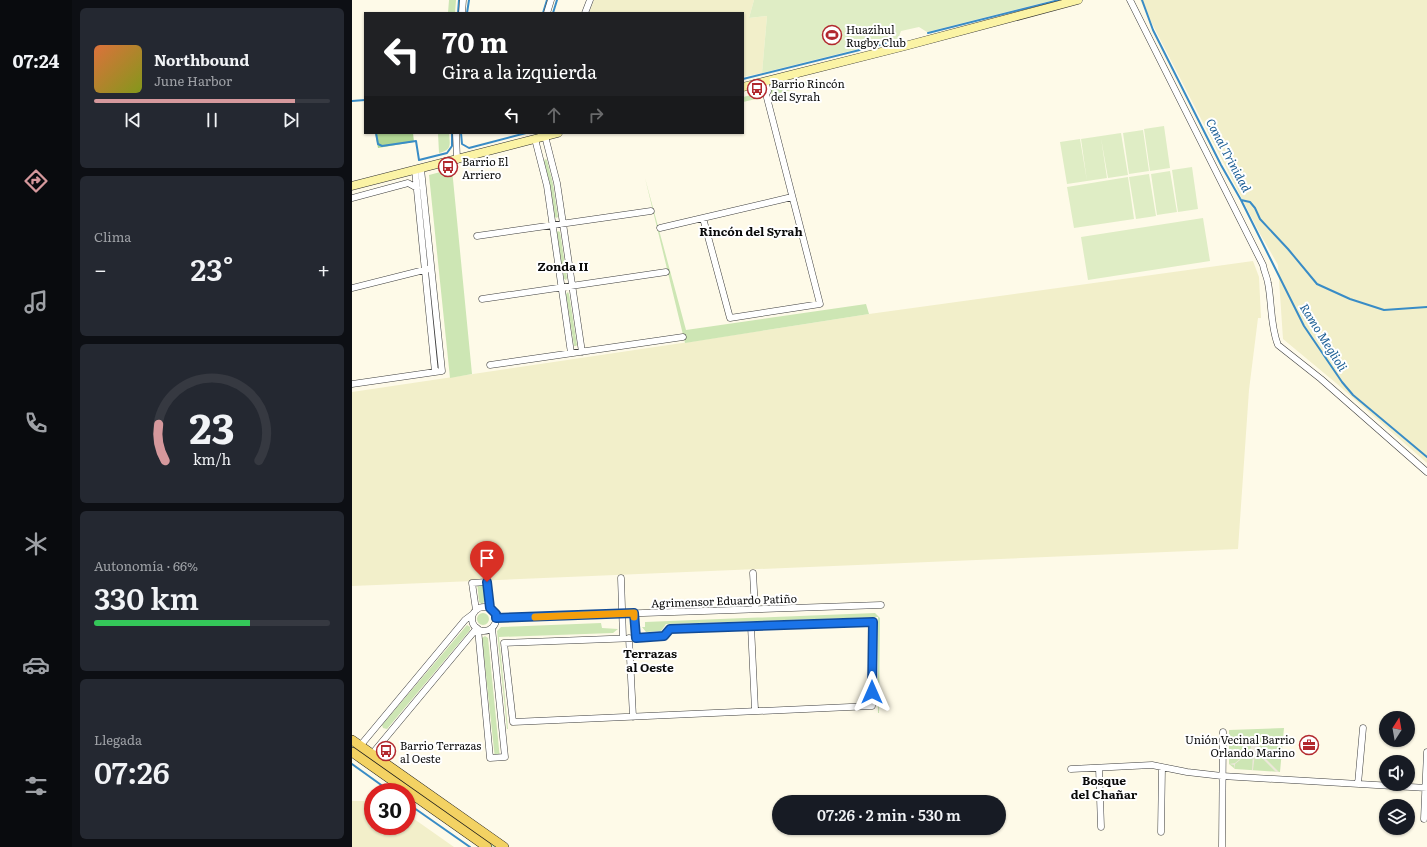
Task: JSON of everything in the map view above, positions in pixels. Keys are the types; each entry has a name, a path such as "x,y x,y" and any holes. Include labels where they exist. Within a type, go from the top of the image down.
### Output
{"main road":[{"path":"744,87 1078,0"},
{"path":"352,186 457,160 546,135"},
{"path":"352,740 504,847"},
{"path":"352,752 487,847"}],"street":[{"path":"462,12 464,0"},
{"path":"547,12 551,0"},
{"path":"585,12 590,0"},
{"path":"1130,0 1262,265 1268,283 1275,337 1278,345 1320,379 1427,472"},
{"path":"703,218 730,318 820,304 766,94 768,91 762,82"},
{"path":"456,134 457,160"},
{"path":"546,135 557,183 582,352"},
{"path":"535,139 547,186 571,354"},
{"path":"418,169 417,188 422,205"},
{"path":"418,169 428,269 430,317 435,372"},
{"path":"352,198 408,183 417,188"},
{"path":"660,228 792,197"},
{"path":"477,236 651,211"},
{"path":"352,288 428,269"},
{"path":"352,384 442,371 436,315 428,269"},
{"path":"482,298 666,272"},
{"path":"430,317 436,315"},
{"path":"490,365 682,337"},
{"path":"753,573 755,609"},
{"path":"620,578 622,613 626,638 633,717"},
{"path":"490,608 487,582 472,583 475,612 472,621 477,628 490,758 505,758 492,628"},
{"name":"Agrimensor Eduardo Patiño","path":"496,618 881,604"},
{"path":"360,746 465,620 480,607 485,606 490,608 496,614 495,625 485,631 477,628"},
{"path":"634,613 636,638"},
{"path":"873,622 872,706 755,710 513,722 504,643 636,638 664,636 670,629 873,622"},
{"path":"750,626 755,710"},
{"path":"372,754 477,628"},
{"path":"1358,784 1363,728"},
{"path":"1222,732 1222,847"},
{"path":"1424,820 1427,752"},
{"path":"1071,769 1152,765 1187,772 1222,776 1426,788"},
{"path":"1161,832 1162,767"},
{"path":"1099,768 1101,827"}],"shaded area":[{"path":"594,0 754,0 749,18 767,16 762,73 744,77 744,12 589,12"},
{"path":"1140,0 1427,0 1427,463 1336,383 1283,339 1278,265 1259,232"},
{"path":"1253,261 1259,277 1261,318 1258,318 1249,390 1238,549 352,586 352,392 869,314"},
{"path":"1243,733 1243,736 1252,744 1255,743 1259,745 1259,752 1279,772 1276,772 1257,753 1255,754 1253,770 1253,754 1250,752 1235,764 1235,769 1234,765 1229,764 1235,763 1250,751 1251,746 1241,736 1239,737"},
{"path":"352,801 364,801 364,835 416,835 416,820 454,847 352,847"}],"green space":[{"path":"449,0 456,0 455,12 448,12"},
{"name":"Huazihul Rugby Club","path":"754,0 1054,0 927,32 919,27 901,31 898,39 762,73 767,16 749,18"},
{"path":"808,81 810,85 772,95 770,90"},
{"path":"759,93 760,98 744,102 744,97"},
{"path":"1164,126 1170,168 1150,171 1144,129"},
{"path":"1143,130 1149,171 1129,174 1123,133"},
{"path":"1121,133 1128,175 1108,178 1101,138 1107,178 1087,181 1081,139"},
{"path":"375,134 413,134 414,142 378,148"},
{"path":"438,134 449,134 450,141 448,149 439,153"},
{"path":"1080,139 1087,181 1067,184 1060,142"},
{"path":"545,159 547,160 553,184 558,217 556,218 544,161"},
{"path":"1192,167 1198,209 1178,212 1172,170"},
{"path":"452,169 472,374 450,378 429,175"},
{"path":"1170,171 1177,212 1157,215 1151,174"},
{"path":"1149,174 1156,216 1136,219 1129,177"},
{"path":"1128,177 1134,219 1074,228 1067,187"},
{"path":"645,178 686,330 866,304 869,314 685,343"},
{"path":"1203,218 1210,261 1088,280 1081,237"},
{"path":"558,231 560,232 567,278 566,280 564,279"},
{"path":"568,292 576,346 574,346 566,294"},
{"path":"477,581 483,581 485,601 482,604 479,602"},
{"path":"483,613 487,615 489,619 487,623 483,625 479,623 477,619 479,615"},
{"path":"875,613 880,618 879,713 878,617 666,624 661,631 646,632 642,627 645,627 645,622"},
{"path":"601,623 602,628 618,629 613,633 499,637 507,729 497,631 501,627"},
{"path":"467,625 470,627 470,630 387,729 383,728 382,725"},
{"path":"485,636 488,638 500,759 495,759 482,638"},
{"path":"1284,728 1280,772 1235,769 1229,764 1229,730"},
{"path":"352,744 408,783 402,783 352,748"},
{"path":"416,789 499,847 493,847 416,793"}],"waterway":[{"path":"458,12 459,0"},
{"path":"467,12 469,0"},
{"path":"543,12 547,0"},
{"path":"553,12 557,0"},
{"path":"928,33 1059,0"},
{"name":"Canal Trinidad","path":"1142,0 1153,30 1221,165 1241,200 1250,202 1255,208 1260,219 1288,249 1317,284 1350,299 1384,310 1427,307"},
{"path":"744,79 900,40"},
{"path":"352,101 364,100"},
{"path":"376,134 378,144 382,146 416,141 419,160 447,153 452,146 452,134"},
{"path":"461,134 462,144 469,148 522,134"},
{"name":"Ramo Meglioli","path":"1241,200 1304,326 1342,382 1353,395 1427,457"},
{"path":"352,764 378,783"},
{"path":"416,809 470,847"}],"slow traffic":[{"path":"535,617 634,613 634,617"}],"place":[{"name":"Huazihul Rugby Club","path":"832,35"},
{"name":"Barrio Rincón del Syrah","path":"757,89"},
{"name":"Barrio El Arriero","path":"448,167"},
{"name":"Unión Vecinal Barrio Orlando Marino","path":"1309,745"},
{"name":"Barrio Terrazas al Oeste","path":"386,751"}],"district":[{"name":"Rincón del Syrah","path":"751,231"},
{"name":"Zonda II","path":"563,266"},
{"name":"Terrazas al Oeste","path":"650,660"},
{"name":"Bosque del Chañar","path":"1104,787"}],"route":[{"path":"487,582 490,608 496,614 496,618 634,613 636,638 664,636 670,629 873,622 872,692"}]}
